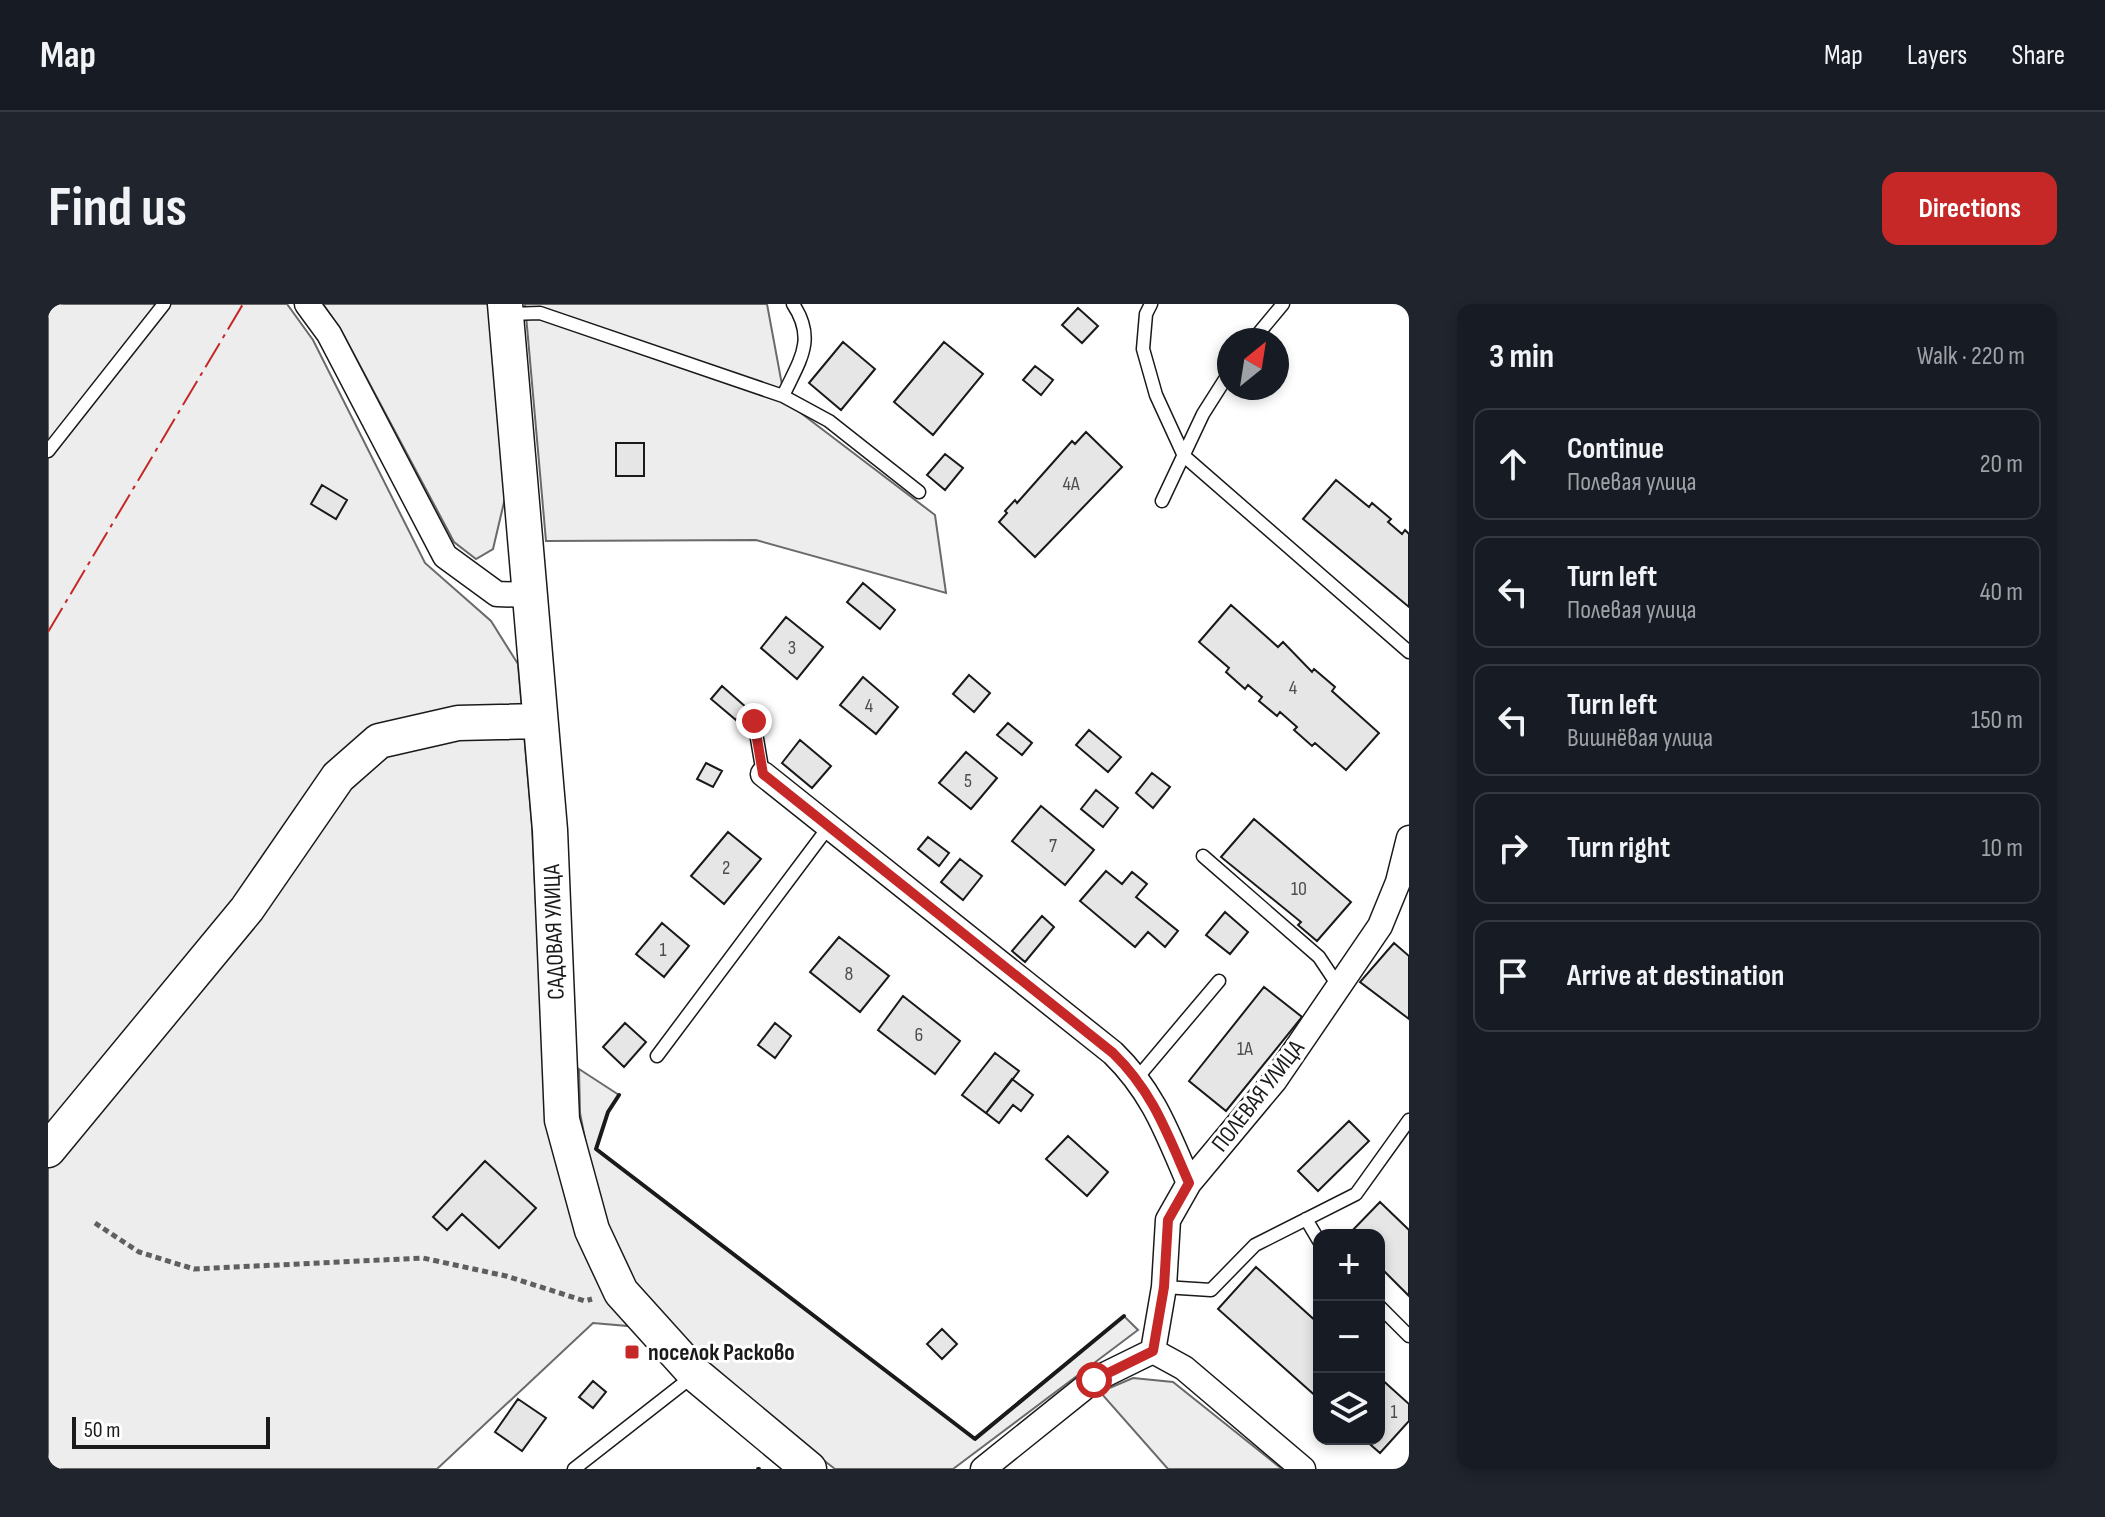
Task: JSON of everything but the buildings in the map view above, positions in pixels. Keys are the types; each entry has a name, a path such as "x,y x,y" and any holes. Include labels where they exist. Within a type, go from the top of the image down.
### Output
{"street":[{"path":"307,304 329,334 445,556 497,594 529,595"},
{"name":"САДОВАЯ УЛИЦА","path":"505,309 550,830 562,1120 592,1230 621,1292 695,1374 809,1469"},
{"path":"48,1150 247,909 338,777 379,741 458,723 540,721"},
{"path":"763,774 1102,1043 1138,1077 1154,1102 1189,1183"},
{"name":"ПОЛЕВАЯ УЛИЦА","path":"1153,1351 1164,1287 1168,1220 1189,1183 1275,1080 1337,984 1380,926 1398,882 1409,838"},
{"path":"983,1469 1094,1380 1153,1351 1184,1368 1303,1469"}],"lane":[{"path":"48,451 164,304"},
{"path":"783,396 807,346 802,318 793,304"},
{"path":"1151,304 1146,314 1143,349 1156,395 1184,456 1409,652"},
{"path":"1263,328 1283,304"},
{"path":"505,309 540,313 783,396 829,421 919,492"},
{"path":"1162,501 1203,414 1217,392"},
{"path":"754,721 763,774"},
{"path":"657,1056 830,825"},
{"path":"1203,856 1319,957 1337,984"},
{"path":"1138,1077 1219,981"},
{"path":"1164,1287 1211,1290 1255,1245 1356,1194 1409,1120"},
{"path":"1306,1219 1313,1231"},
{"path":"1385,1312 1409,1336"},
{"path":"574,1469 695,1374"}],"path":[{"path":"95,1223 139,1252 194,1269 423,1258 506,1276 585,1301 621,1292"}],"shaded area":[{"path":"48,304 287,304 313,340 425,563 491,621 518,664 532,826 547,1123 578,1237 628,1326 593,1323 437,1469 48,1469"},
{"path":"323,304 490,304 505,498 493,549 476,559 454,542 341,330"},
{"path":"525,304 767,304 785,401 935,515 946,593 756,540 546,541"},
{"path":"579,1069 619,1095 608,1112 597,1149 974,1438 1124,1316 1138,1330 953,1469 835,1469 703,1367 632,1283 606,1223 589,1159 580,1113"},
{"path":"1133,1378 1173,1382 1282,1469 1168,1469 1100,1392"}],"wall":[{"path":"619,1095 608,1112 596,1149 975,1439 1124,1316"}],"power":[{"path":"48,632 243,304"}],"place":[{"name":"поселок Расково","path":"632,1352"}],"route":[{"path":"754,721 763,774 964,931 1113,1053 1138,1077 1154,1102 1189,1183 1168,1220 1164,1287 1153,1351 1125,1362 1094,1380"}]}
